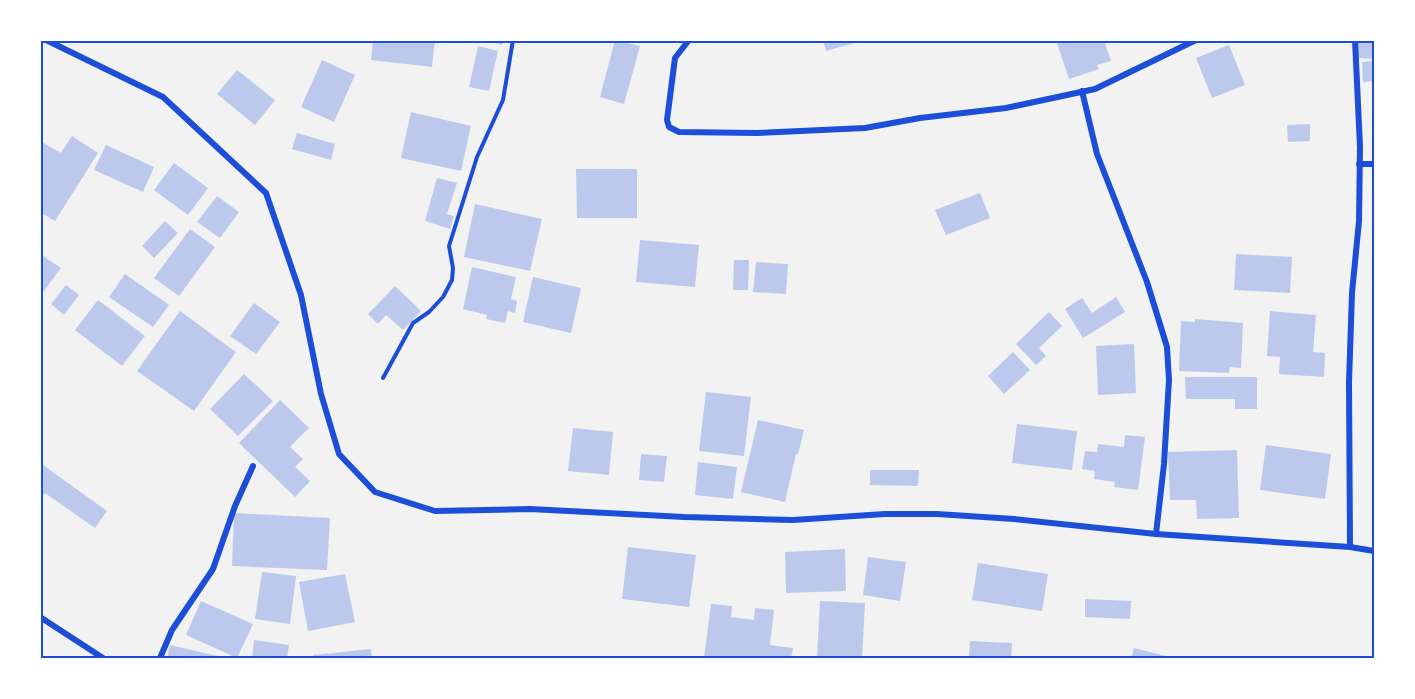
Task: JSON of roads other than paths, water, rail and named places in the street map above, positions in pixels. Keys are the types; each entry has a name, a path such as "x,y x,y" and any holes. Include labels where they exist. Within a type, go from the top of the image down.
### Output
{"street":[{"path":"46,40 163,97 266,193 301,295 321,394 339,454 375,492 435,511 530,509 793,520 885,514 937,514 1014,519 1156,534 1350,547 1374,551"},
{"path":"689,40 675,58 667,124 678,132 757,133 865,128 920,118 1006,108 1095,89 1196,40"},
{"path":"1350,547 1349,382 1352,293 1359,221 1360,147 1355,40"},
{"path":"1082,91 1097,154 1147,282 1167,347 1168,380 1164,464 1156,534"},
{"path":"1359,164 1374,164"},
{"path":"160,658 172,630 213,569 235,506 253,466"},
{"path":"40,617 103,658"}]}
